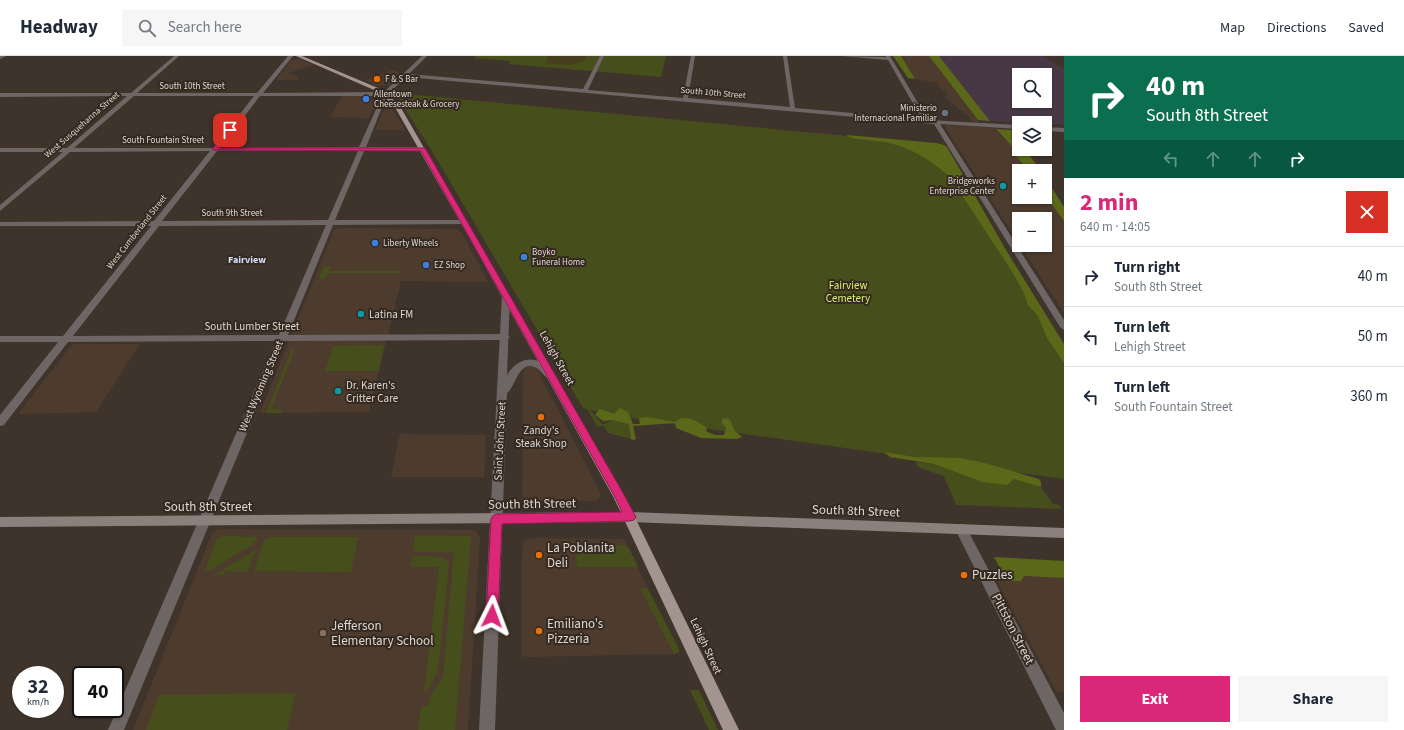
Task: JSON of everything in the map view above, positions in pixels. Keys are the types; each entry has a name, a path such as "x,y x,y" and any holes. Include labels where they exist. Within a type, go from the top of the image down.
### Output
{"main road":[{"name":"Lehigh Street","path":"298,56 374,88 385,94 398,108 506,295 630,517 697,662 731,730"},
{"name":"South 8th Street","path":"0,522 630,517 1064,533"}],"street":[{"path":"0,58 4,56"},
{"name":"West Susquehanna Street","path":"0,209 176,56"},
{"name":"West Cumberland Street","path":"0,422 258,94 291,56"},
{"name":"West Wyoming Street","path":"116,730 385,94 425,56"},
{"path":"585,91 602,56"},
{"path":"685,100 693,56"},
{"path":"785,56 792,110"},
{"path":"843,56 889,58 927,122"},
{"name":"South 10th Street","path":"405,75 927,122 1012,127"},
{"name":"South 10th Street","path":"0,95 385,94"},
{"path":"936,122 1064,327"},
{"path":"1052,129 1064,130"},
{"name":"South Fountain Street","path":"0,150 423,149"},
{"name":"South 9th Street","path":"0,224 464,222"},
{"name":"Saint John Street","path":"487,730 506,295"},
{"name":"South Lumber Street","path":"0,340 505,337"},
{"path":"502,402 511,375 521,365 535,363 544,367 566,402"},
{"name":"Pittston Street","path":"961,529 1064,729"}],"shaded area":[{"path":"901,56 929,56 979,122 973,122 943,96 949,96 936,83 939,83 915,79"},
{"path":"939,56 1042,56 1064,69 1064,125 1052,124 1052,116 1012,116 1012,122 990,121"},
{"path":"299,59 314,65 288,73 299,78 298,80 276,80 291,60"},
{"path":"393,70 403,74 390,85 376,86 365,80"},
{"path":"342,96 369,96 377,101 369,118 330,117"},
{"path":"388,108 394,111 405,130 375,130 384,109"},
{"name":"Bridgeworks Enterprise Center","path":"946,125 994,128 1010,144 1012,148 1012,156 1016,156 1023,164 1012,164 1012,204 1052,204 1064,221 1064,313 1025,252 1052,252 1052,212 1012,212 1012,232 945,127"},
{"path":"339,228 456,229 462,233 488,282 401,281 369,411 260,413 334,230"},
{"path":"74,344 140,344 96,412 19,413 70,347"},
{"path":"528,366 532,366 537,369 600,492 601,496 596,501 532,501 525,499 522,495 523,375 524,369"},
{"path":"400,434 486,435 484,477 391,477"},
{"name":"Jefferson Elementary School","path":"221,529 475,530 480,537 468,730 133,730 211,536 214,531"},
{"path":"532,538 624,539 679,652 674,654 525,657 521,654 522,547 524,540"},
{"path":"1023,576 1064,578 1064,692 1058,692 1055,689 997,581 1020,581"}],"green space":[{"path":"476,56 666,56 661,77 509,64 510,61 474,58"},
{"path":"893,56 901,56 915,79 908,78"},
{"path":"929,56 939,56 990,121 978,120"},
{"name":"Fairview Cemetery","path":"395,93 942,145 1064,352 1064,479 625,417 590,410 602,424 612,420 630,424 631,439 608,433 604,426 600,426 598,428 587,409 583,408 432,151"},
{"path":"996,129 1012,130 1012,148"},
{"path":"847,135 936,143 947,147 1006,250 1064,344 1064,363 1047,338 1038,316 1028,305 1024,293 1011,270 950,177 929,161 906,148 884,142 852,138"},
{"path":"1016,156 1030,156 1036,164 1023,164"},
{"path":"1052,188 1064,207 1064,221 1052,204"},
{"path":"324,266 330,267 329,271 403,271 402,273 328,273 325,279 319,279"},
{"path":"384,345 379,371 325,371 333,346"},
{"path":"292,349 295,350 271,409 282,409 282,413 266,413"},
{"path":"620,408 628,412 633,424 640,424 639,418 647,417 675,422 679,419 686,418 699,422 706,427 707,432 716,435 724,435 726,428 722,423 722,419 727,418 731,421 734,430 742,437 737,439 701,438 676,428 675,423 633,426 636,439 633,440 631,439 629,424 612,420 603,421 595,415 600,409 614,414"},
{"path":"884,452 914,457 960,458 985,463 1039,479 1041,482 1041,487 1014,479 1007,485 982,482 934,464 890,457"},
{"path":"916,462 934,464 982,482 1014,479 1028,482 1041,487 1053,504 1059,505 1062,509 956,505 944,476 918,467"},
{"path":"224,536 256,537 258,539 253,544 211,570 205,570 217,539"},
{"path":"415,536 471,536 455,730 418,730 421,707 429,705 430,697 443,676 454,552 413,552"},
{"path":"269,537 358,537 351,572 254,571 264,541"},
{"path":"575,544 625,545 629,548 638,567 577,567"},
{"path":"256,550 247,572 224,571 223,575 214,575"},
{"path":"412,556 442,557 449,563 438,670 430,687 424,693 439,567 411,567"},
{"path":"994,557 1064,561 1064,578 1024,576 1021,581 1007,581"},
{"path":"640,588 648,589 679,649 679,652 674,654"},
{"path":"690,690 699,690 718,730 709,730"},
{"path":"296,693 287,730 146,730 159,695"}],"sand":[{"path":"547,56 586,56 584,61 570,65 542,63 548,62"}],"place":[{"name":"F & S Bar","path":"377,79"},
{"name":"Allentown Cheesesteak & Grocery","path":"366,99"},
{"name":"Ministerio Internacional Familiar","path":"945,113"},
{"name":"Bridgeworks Enterprise Center","path":"1003,186"},
{"name":"Liberty Wheels","path":"375,243"},
{"name":"Boyko Funeral Home","path":"524,257"},
{"name":"EZ Shop","path":"426,265"},
{"name":"Latina FM","path":"361,314"},
{"name":"Dr. Karen's Critter Care","path":"338,391"},
{"name":"Zandy's Steak Shop","path":"541,417"},
{"name":"La Poblanita Deli","path":"539,555"},
{"name":"Puzzles","path":"964,575"},
{"name":"Emiliano's Pizzeria","path":"539,631"},
{"name":"Jefferson Elementary School","path":"323,633"}],"district":[{"name":"Fairview","path":"247,260"}],"route":[{"path":"230,130 215,149 423,149 619,496 630,517 496,519 492,616"}]}
